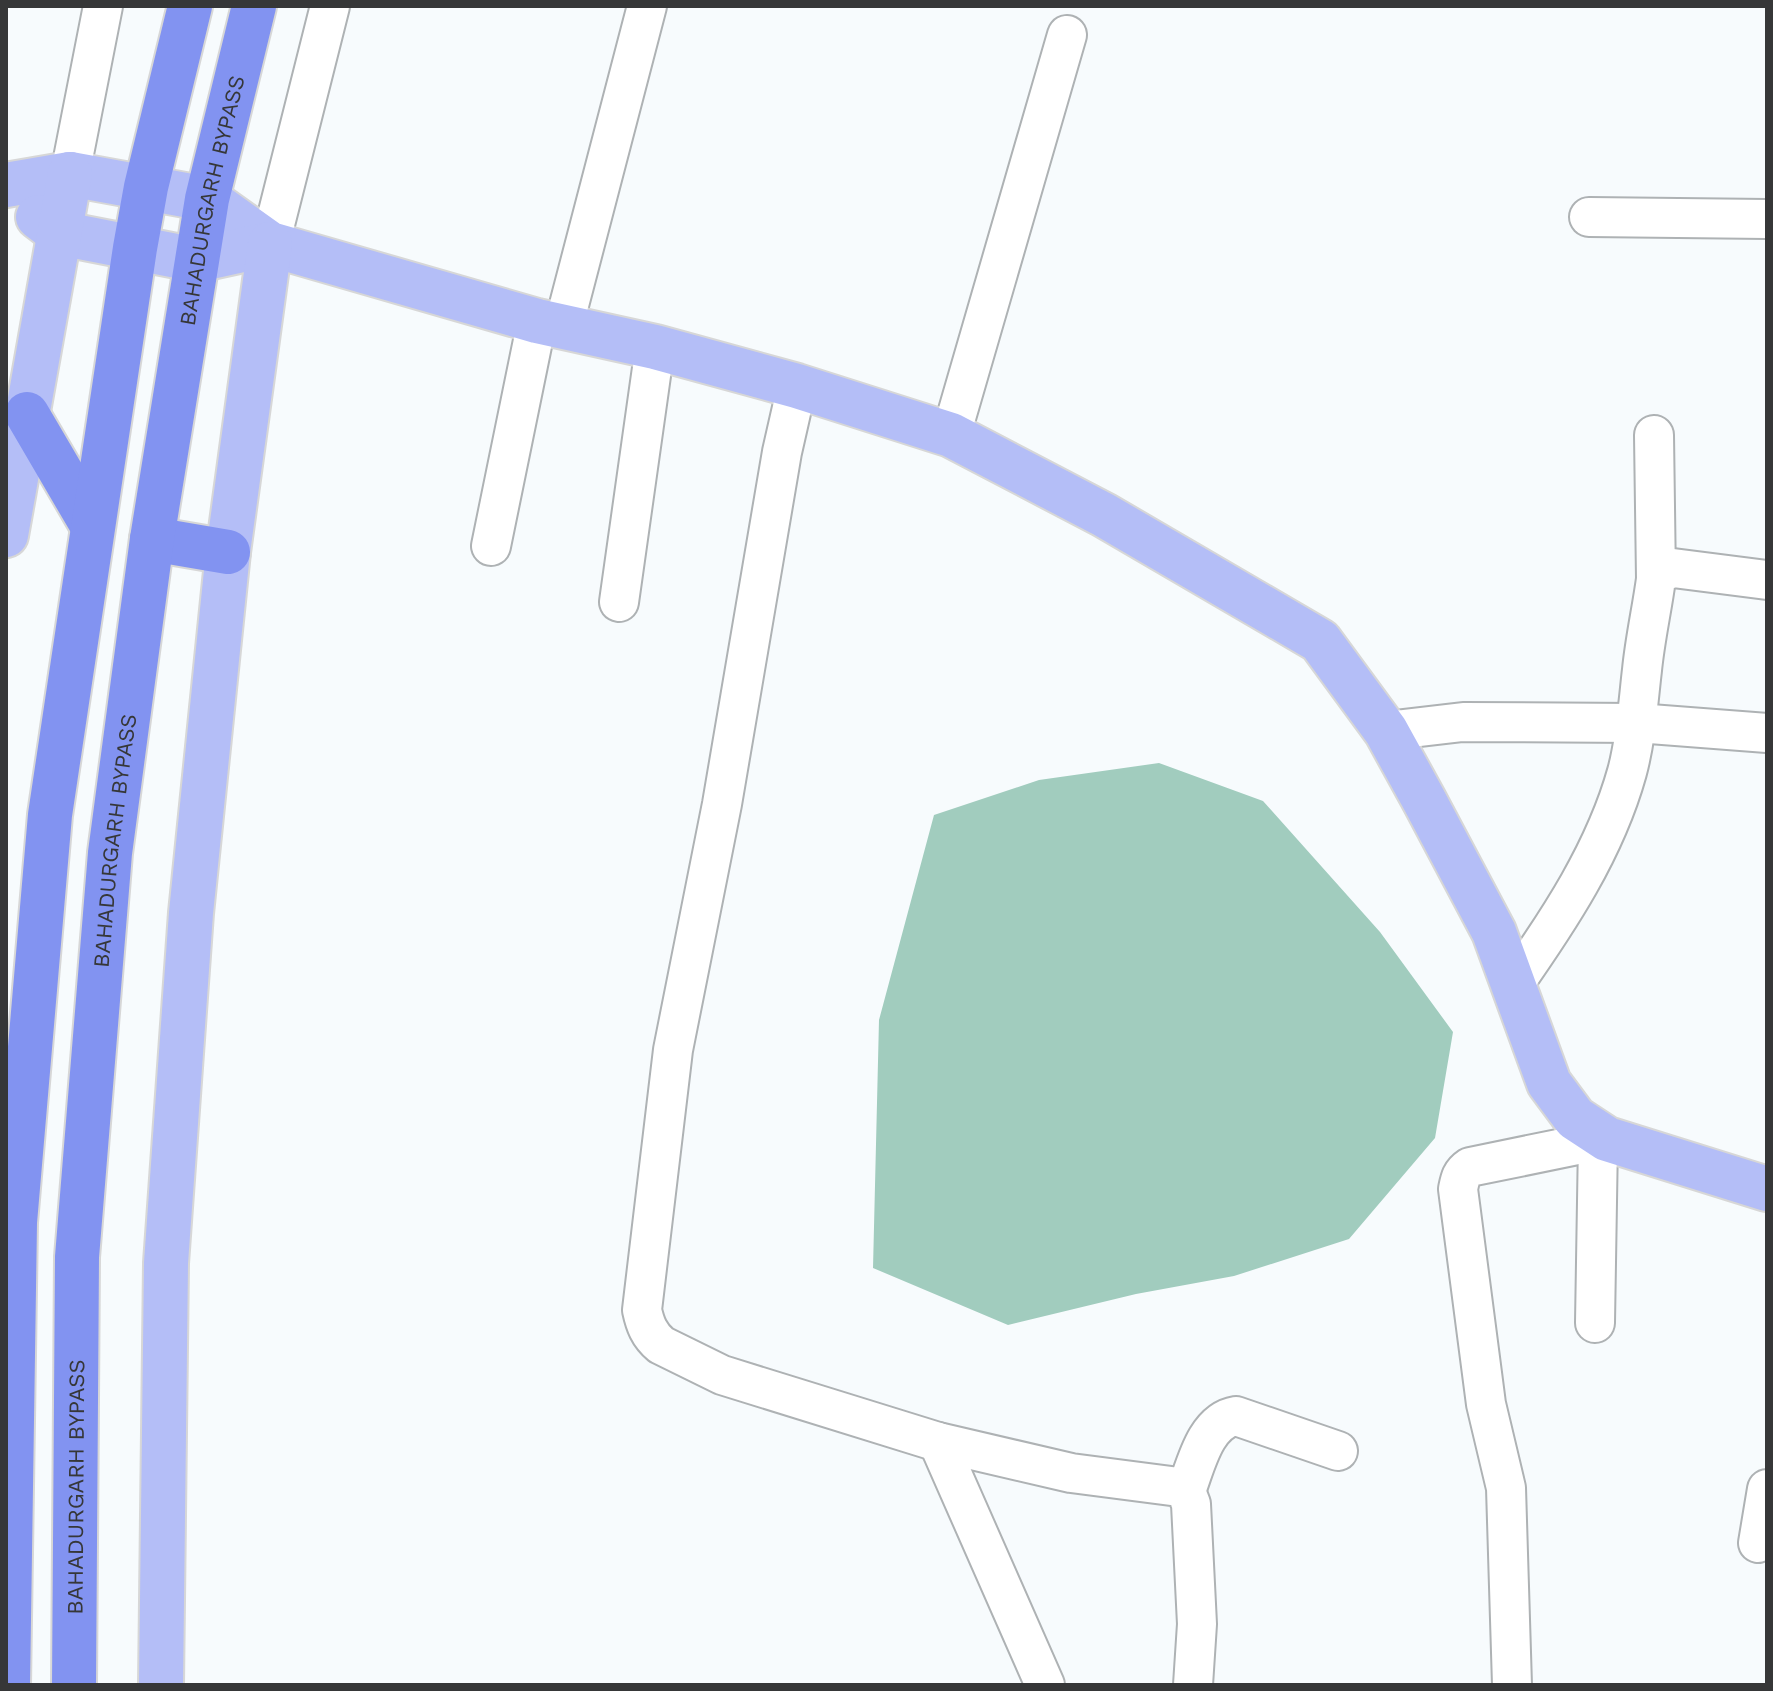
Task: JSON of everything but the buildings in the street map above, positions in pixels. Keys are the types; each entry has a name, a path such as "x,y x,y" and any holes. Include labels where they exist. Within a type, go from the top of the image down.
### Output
{"highway":[{"path":"8,1685 15,1222 50,815 135,248 146,187 190,6"},
{"name":"BAHADURGARH BYPASS","path":"74,1685 77,1257 110,853 152,539 207,199 254,6"},
{"path":"27,414 92,525"},
{"path":"152,539 228,552"}],"main road":[{"path":"6,185 70,174 207,199 270,244 550,324 655,347 797,386 951,435 1104,515 1320,641 1386,731 1494,932 1549,1083 1575,1118 1602,1140 1767,1189"},
{"path":"6,535 70,174"},
{"path":"6,192 59,233 135,248 197,260 270,244"},
{"path":"161,1685 166,1263 191,913 228,552 270,244"}],"street":[{"path":"70,174 103,6"},
{"path":"270,244 330,6"},
{"path":"491,546 550,324 647,6"},
{"path":"951,435 1067,35"},
{"path":"1589,217 1767,219"},
{"path":"619,602 655,347"},
{"path":"797,386 782,452 722,804 673,1050 642,1310 648,1330 661,1345 722,1375 938,1442 1071,1473 1179,1487 1186,1491 1191,1504 1197,1624 1193,1685"},
{"path":"1512,987 1558,921 1601,841 1626,773 1637,723 1656,579 1654,435"},
{"path":"1656,579 1660,573 1673,568 1767,580"},
{"path":"1386,731 1463,722 1637,723 1767,733"},
{"path":"1512,1685 1506,1488 1486,1404 1458,1189 1463,1172 1470,1167 1602,1140 1595,1323"},
{"path":"1186,1491 1207,1440 1217,1424 1226,1418 1236,1416 1338,1451"},
{"path":"938,1442 1045,1685"},
{"path":"1758,1543 1767,1489"}],"shaded area":[{"path":"1159,763 1263,801 1380,932 1453,1032 1435,1138 1349,1239 1234,1276 1136,1294 1008,1325 873,1268 879,1020 934,815 1039,780"}]}
